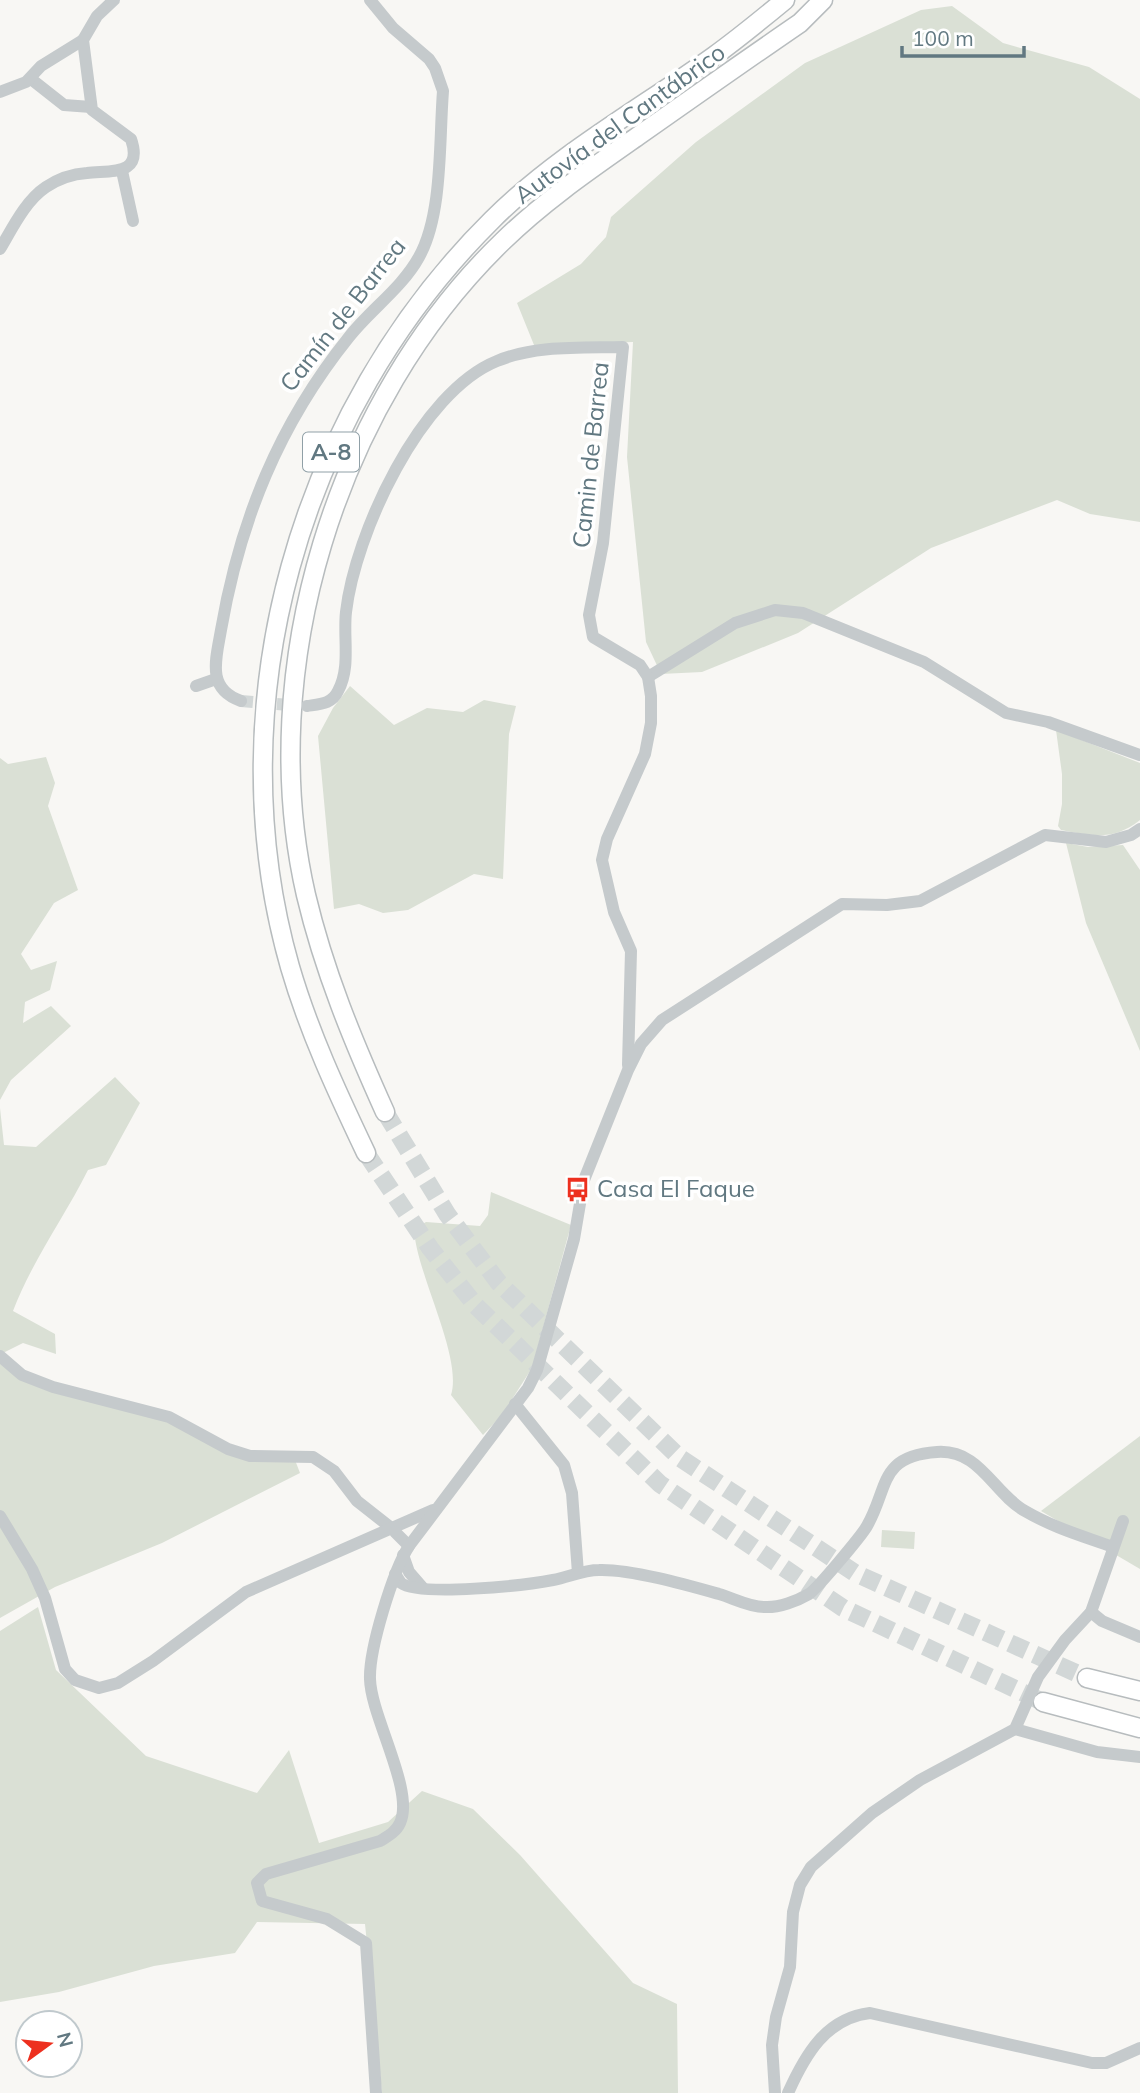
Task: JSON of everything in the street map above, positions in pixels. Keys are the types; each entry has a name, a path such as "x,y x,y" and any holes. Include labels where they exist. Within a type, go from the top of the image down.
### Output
{"highway":[{"name":"Autovía del Cantábrico","path":"366,1153 310,1030 289,964 275,899 264,818 269,676 281,603 316,484 371,373 433,284 493,219 579,148 716,55 785,0"},
{"name":"Autovía del Cantábrico","path":"385,1112 344,1019 322,956 305,892 295,816 290,741 293,682 307,602 331,517 357,452 392,383 443,310 501,242 549,200 800,23 823,0"},
{"path":"1087,1678 1140,1691"},
{"path":"1043,1702 1140,1728"}],"street":[{"path":"0,92 31,79 41,66 83,40 97,16 114,0"},
{"name":"Camín de Barrea","path":"216,680 230,580 264,474 298,407 350,335 418,259 433,214 443,91 429,59 393,28 370,0"},
{"path":"83,40 91,107"},
{"path":"31,79 64,105 91,107 131,139 133,153 122,171 132,221"},
{"path":"0,249 31,202 44,188 67,176 122,171"},
{"name":"Camin de Barrea","path":"307,706 327,703 338,692 345,668 346,612 359,554 383,493 407,448 437,409 471,375 497,361 524,354 574,348 623,347 603,543 589,626 593,637 640,666 648,677"},
{"path":"628,1070 631,951 614,912 602,860 607,839 645,754 651,723 648,677 735,623 775,610 803,613 923,662 1006,713 1048,722 1140,755"},
{"path":"196,686 216,680 227,696 241,701"},
{"path":"376,2093 366,1943 327,1919 272,1905 259,1897 257,1883 276,1871 380,1841 393,1833 400,1824 402,1792 377,1714 370,1676 395,1574 406,1550 528,1388 543,1353 574,1239 584,1180 641,1044 662,1020 835,907 842,904 887,905 920,901 1045,835 1106,842 1119,840 1140,829"},
{"path":"0,1356 22,1375 169,1418 228,1449 250,1456 313,1457 334,1471 358,1501 392,1529 406,1550 418,1583"},
{"path":"515,1404 564,1465 572,1493 578,1573"},
{"path":"395,1574 401,1583 458,1590 552,1580 578,1573 616,1571 766,1608 799,1599 813,1592 866,1527 884,1478 908,1459 936,1452 954,1453 971,1460 1007,1498 1041,1520 1070,1534 1113,1547"},
{"path":"0,1517 32,1569 45,1598 65,1669 75,1681 99,1688 118,1683 153,1661 246,1592 437,1508"},
{"path":"775,2093 772,2045 776,2017 790,1966 793,1912 800,1885 811,1867 872,1813 920,1780 1015,1729 1038,1677 1065,1640 1091,1612 1124,1521"},
{"path":"392,1529 416,1525 421,1530"},
{"path":"1091,1612 1102,1621 1140,1637"},
{"path":"1015,1729 1097,1752 1140,1758"},
{"path":"788,2093 801,2065 818,2040 846,2018 857,2014 870,2013 1092,2063 1107,2063 1140,2048"}],"shaded area":[{"path":"952,6 1003,43 1089,67 1140,99 1140,522 1090,514 1057,500 931,548 798,633 702,672 661,674 646,642 627,457 633,342 534,345 517,303 581,264 606,237 611,217 696,142 805,63 921,10"},
{"path":"350,686 394,725 427,708 463,712 484,700 516,706 509,734 503,879 474,874 408,910 383,913 359,904 334,909 318,736 333,708"},
{"path":"1056,730 1140,763 1140,820 1112,834 1093,835 1061,830 1058,826 1062,804 1062,774"},
{"path":"46,757 55,783 48,806 78,890 54,903 21,954 31,970 57,961 50,990 25,1002 23,1023 51,1006 71,1026 11,1080 0,1100 0,758 8,764"},
{"path":"1066,843 1088,847 1123,845 1140,870 1140,1051 1086,923"},
{"path":"115,1077 140,1103 106,1165 88,1170 29,1275 13,1311 55,1334 56,1354 23,1343 1,1354 22,1376 161,1417 228,1451 295,1460 300,1473 162,1543 55,1587 0,1618 0,1108 4,1145 36,1147"},
{"path":"491,1192 571,1225 532,1368 502,1415 483,1435 451,1395 451,1359 422,1268 414,1229 426,1222 480,1226 488,1215"},
{"path":"1140,1436 1140,1569 1041,1511"},
{"path":"882,1530 915,1532 914,1549 881,1547"},
{"path":"38,1607 56,1670 146,1756 257,1793 289,1750 319,1843 388,1822 422,1791 473,1809 520,1855 633,1983 677,2004 678,2093 382,2093 365,1924 257,1922 235,1953 154,1966 59,1992 0,2002 0,1631"}],"tunnel":[{"path":"241,701 300,706"},
{"path":"385,1112 447,1214 499,1283 680,1458 855,1573 1087,1678"},
{"path":"366,1153 430,1248 476,1306 660,1484 843,1608 1043,1702"}],"place":[{"name":"Casa El Faque","path":"577,1189"}]}
